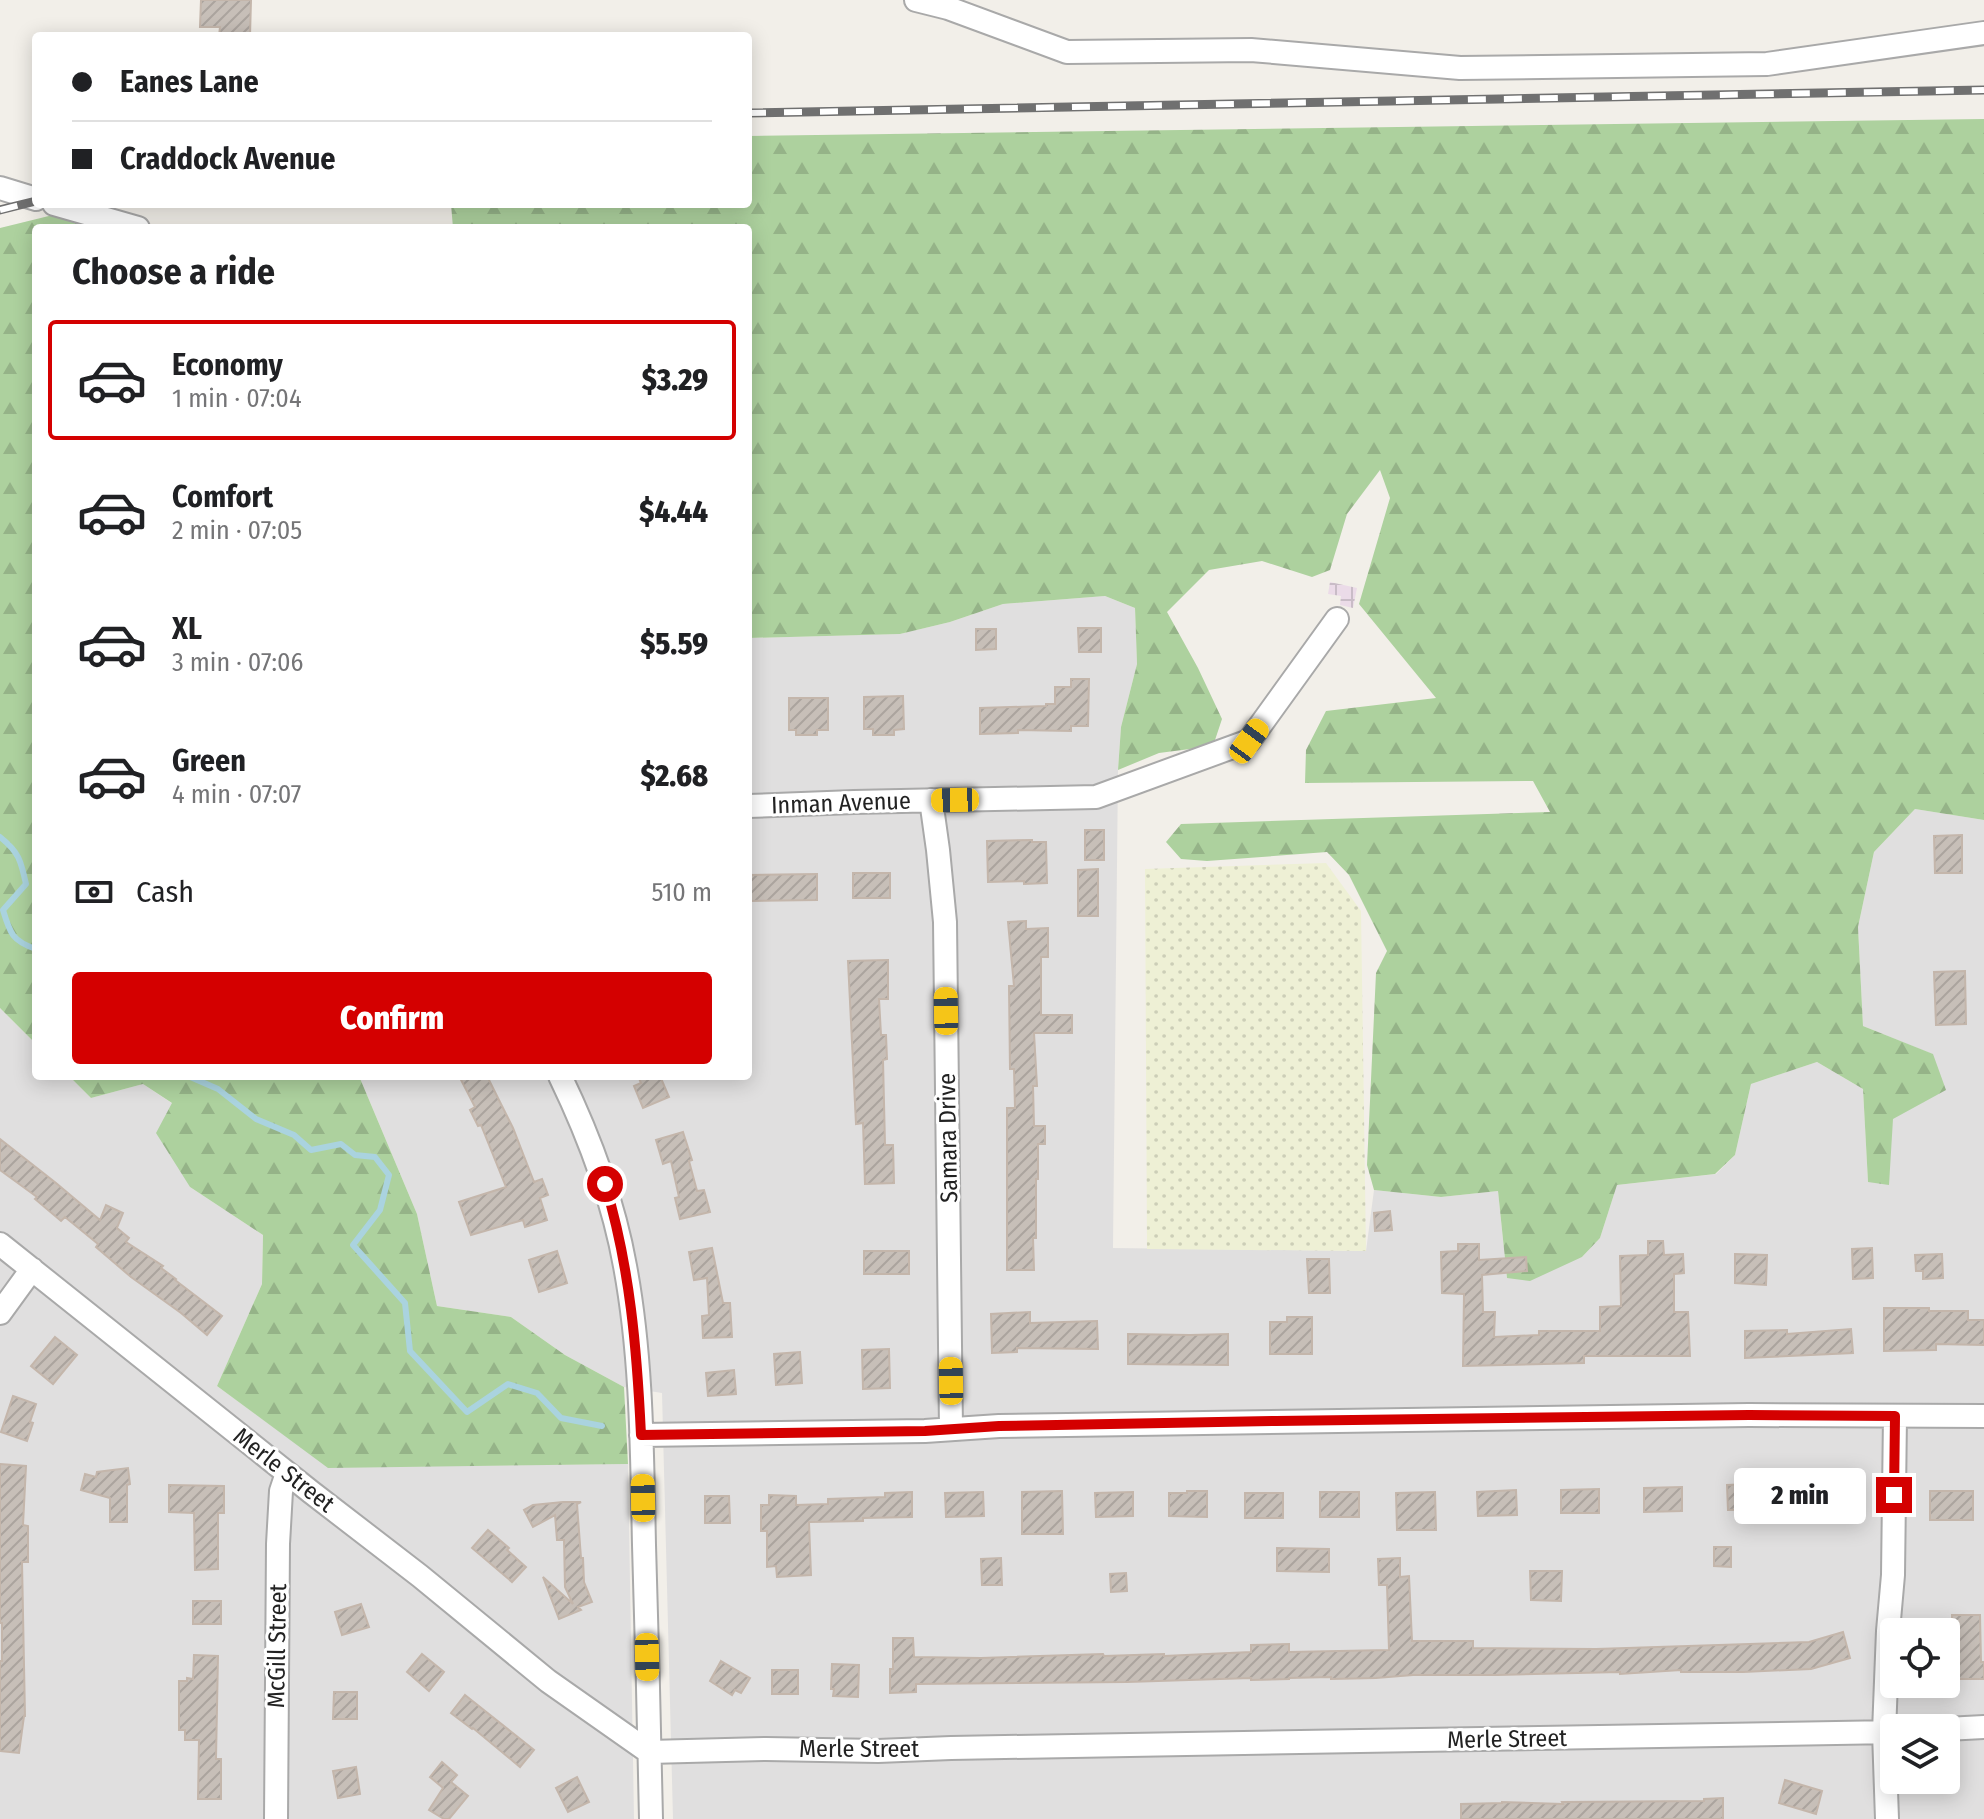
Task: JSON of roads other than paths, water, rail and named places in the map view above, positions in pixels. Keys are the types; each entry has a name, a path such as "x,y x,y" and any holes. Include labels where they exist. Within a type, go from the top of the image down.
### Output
{"street":[{"path":"916,0 948,8 1067,52 1251,50 1460,68 1767,64 1984,33"},
{"path":"0,188 32,198"},
{"path":"68,208 124,224"},
{"name":"Inman Avenue","path":"752,806 1096,797 1249,741 1337,619"},
{"name":"Samara Drive","path":"931,800 945,922 951,1429"},
{"path":"562,1080 610,1200 625,1265 636,1350 651,1819"},
{"name":"Merle Street","path":"0,1244 548,1681 649,1752 766,1749 878,1751 1880,1732"},
{"path":"0,1313 32,1269"},
{"path":"641,1435 1276,1421 1749,1415 1984,1416"},
{"path":"1889,1714 1888,1631 1893,1575 1895,1416"},
{"name":"McGill Street","path":"276,1819 278,1544 281,1491 287,1473"},
{"path":"1960,1728 1984,1727"},
{"path":"1887,1819 1888,1794"}],"waterway":[{"path":"0,837 18,858 26,884 3,910 5,918 17,939 32,947"},
{"path":"197,1080 218,1089 256,1119 294,1135 311,1150 341,1144 355,1155 375,1157 389,1175 380,1210 353,1245 405,1303 410,1351 467,1412 508,1384 537,1393 561,1418 602,1426"}],"railway":[{"path":"752,113 1984,90"},
{"path":"0,210 32,202"}]}
